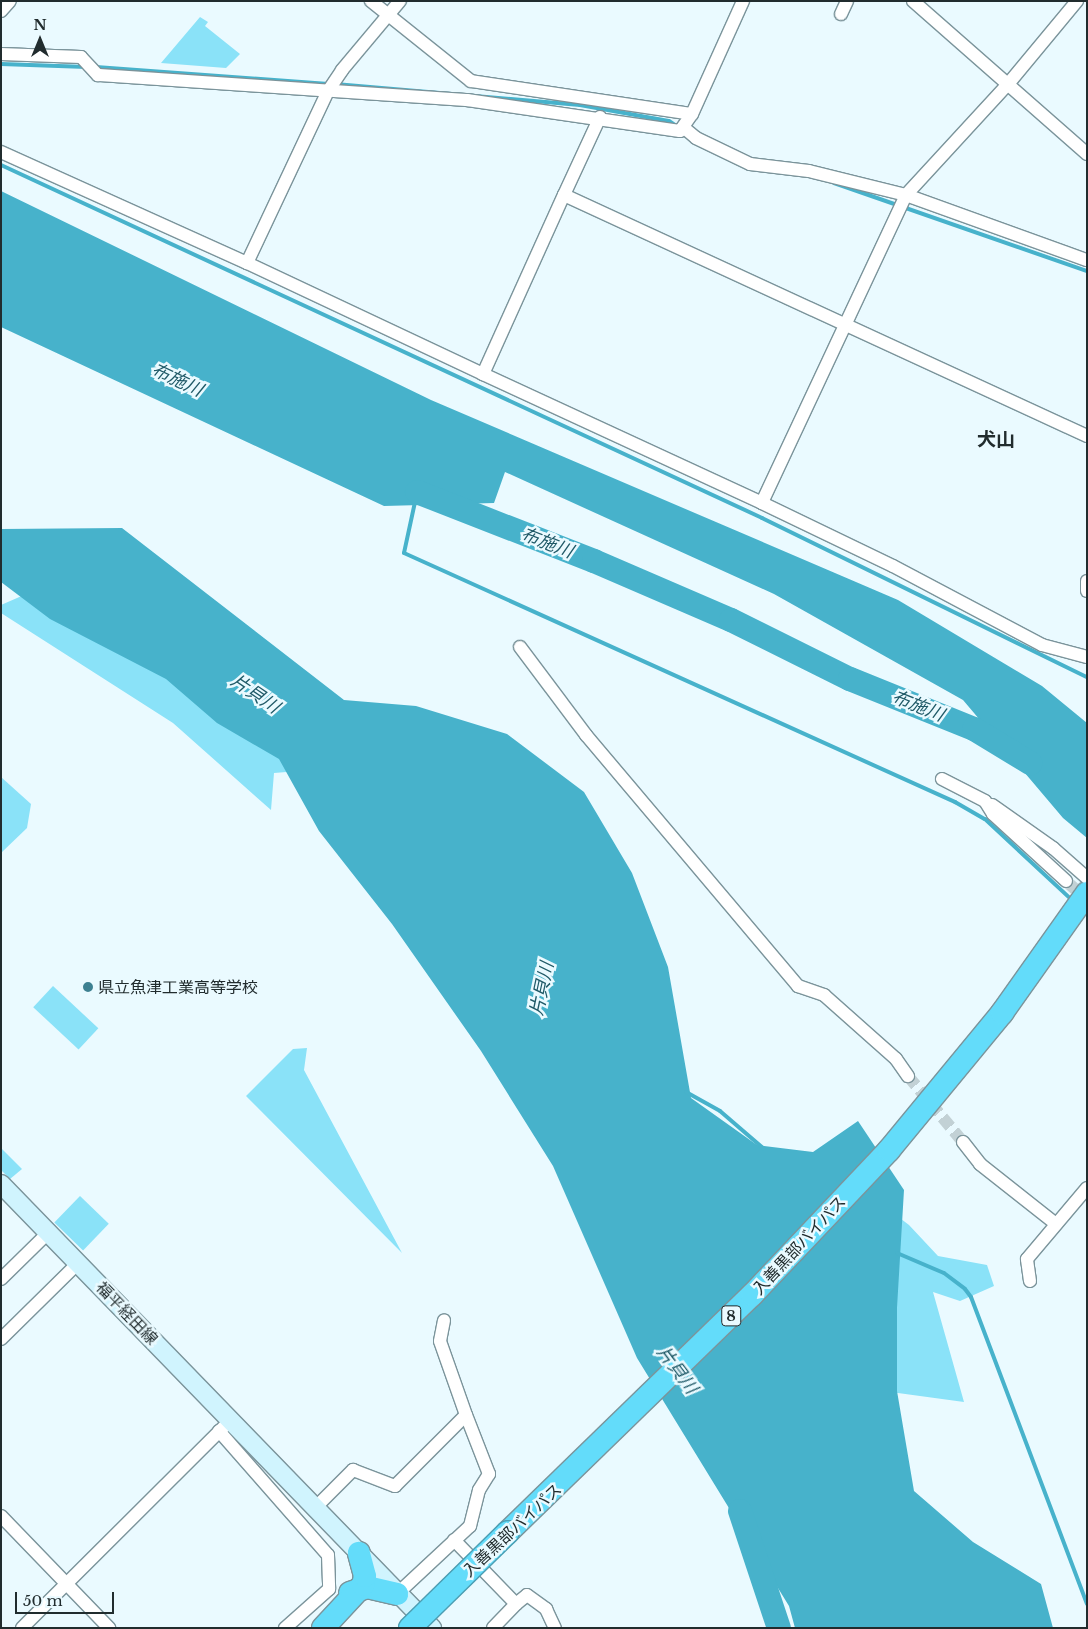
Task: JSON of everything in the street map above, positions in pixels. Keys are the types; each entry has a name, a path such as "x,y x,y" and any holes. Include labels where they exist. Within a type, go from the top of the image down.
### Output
{"highway":[{"name":"入善黒部バイパス","path":"410,1628 508,1532 569,1477 752,1295 889,1150 1002,1012 1087,892"},
{"path":"314,1628 367,1583"},
{"path":"323,1628 367,1583"}],"main road":[{"name":"福平経田線","path":"1,1184 78,1263 225,1426 253,1443 315,1508 367,1583 432,1628"},
{"name":"福平経田線","path":"253,1443 367,1583 422,1628"}],"street":[{"path":"1,11 10,1"},
{"path":"372,1 388,16 471,81 692,114"},
{"path":"247,263 328,91 400,1"},
{"path":"1,54 81,57 98,75 467,100 600,117 680,131 692,114 743,1"},
{"path":"841,14 847,1"},
{"path":"913,1 1087,154"},
{"path":"762,503 906,195 1008,84 1077,1"},
{"path":"483,374 600,117"},
{"path":"683,127 696,138 750,164 809,171 906,195 1087,260"},
{"path":"1,152 247,263 762,503 893,566 1042,645 1087,657"},
{"path":"564,195 1087,436"},
{"path":"1087,581 1087,591"},
{"path":"520,647 586,735 798,986 824,995 896,1059 908,1076"},
{"path":"942,779 985,800 1053,848 1087,878"},
{"path":"985,800 993,814 1066,881"},
{"path":"963,1142 980,1164 1056,1224"},
{"path":"1030,1281 1028,1260 1087,1188"},
{"path":"1,1279 48,1233"},
{"path":"1,1339 78,1263"},
{"path":"367,1583 454,1540 470,1526 479,1490 489,1474 440,1341 444,1320"},
{"path":"315,1508 353,1470 395,1486 466,1415"},
{"path":"22,1628 225,1426 328,1555 329,1589 285,1628"},
{"path":"1,1516 68,1583 104,1626"},
{"path":"454,1540 516,1604"},
{"path":"493,1628 527,1595 546,1609 555,1628"}],"shaded area":[{"path":"200,17 208,22 205,26 240,54 226,68 161,63"},
{"path":"56,581 311,770 274,773 271,810 173,723 1,613 1,605"},
{"path":"1,777 31,804 27,828 1,853"},
{"path":"53,986 98,1028 79,1049 33,1007"},
{"path":"307,1048 304,1070 402,1253 246,1096 293,1049"},
{"path":"1,1148 22,1169 10,1179 1,1170"},
{"path":"867,1193 909,1225 938,1256 987,1265 994,1286 960,1301 933,1292 964,1402 876,1390"},
{"path":"80,1196 109,1224 83,1250 54,1223"}],"water":[{"path":"1,191 431,400 898,600 1042,686 1087,723 1087,838 1063,818 963,700 774,594 505,472 494,503 384,506 1,327"},
{"path":"122,528 344,700 416,706 507,734 584,792 632,873 668,967 691,1098 757,1145 813,1152 858,1121 904,1190 897,1308 897,1391 914,1491 973,1542 1041,1584 1053,1628 795,1628 789,1606 637,1358 553,1166 481,1051 392,924 319,831 279,759 217,723 166,679 50,619 1,582 1,529"}],"waterway":[{"path":"1,64 87,67"},
{"path":"96,67 328,84"},
{"path":"335,84 580,105 669,121 675,125"},
{"path":"1,165 762,518 1087,677"},
{"path":"834,183 1087,271"},
{"name":"布施川","path":"417,492 594,561 731,620 850,679 974,729 1030,763"},
{"path":"415,502 404,553 955,802 985,819 1072,900"},
{"path":"686,1092 720,1111 763,1148"},
{"path":"897,1253 944,1273 965,1289 971,1297 1087,1604"},
{"name":"片貝川","path":"740,1511 779,1628"}],"tunnel":[{"path":"1066,881 1087,900"},
{"path":"908,1076 963,1142"}],"place":[{"name":"県立魚津工業高等学校","path":"88,987"}],"district":[{"name":"犬山","path":"996,440"}]}
